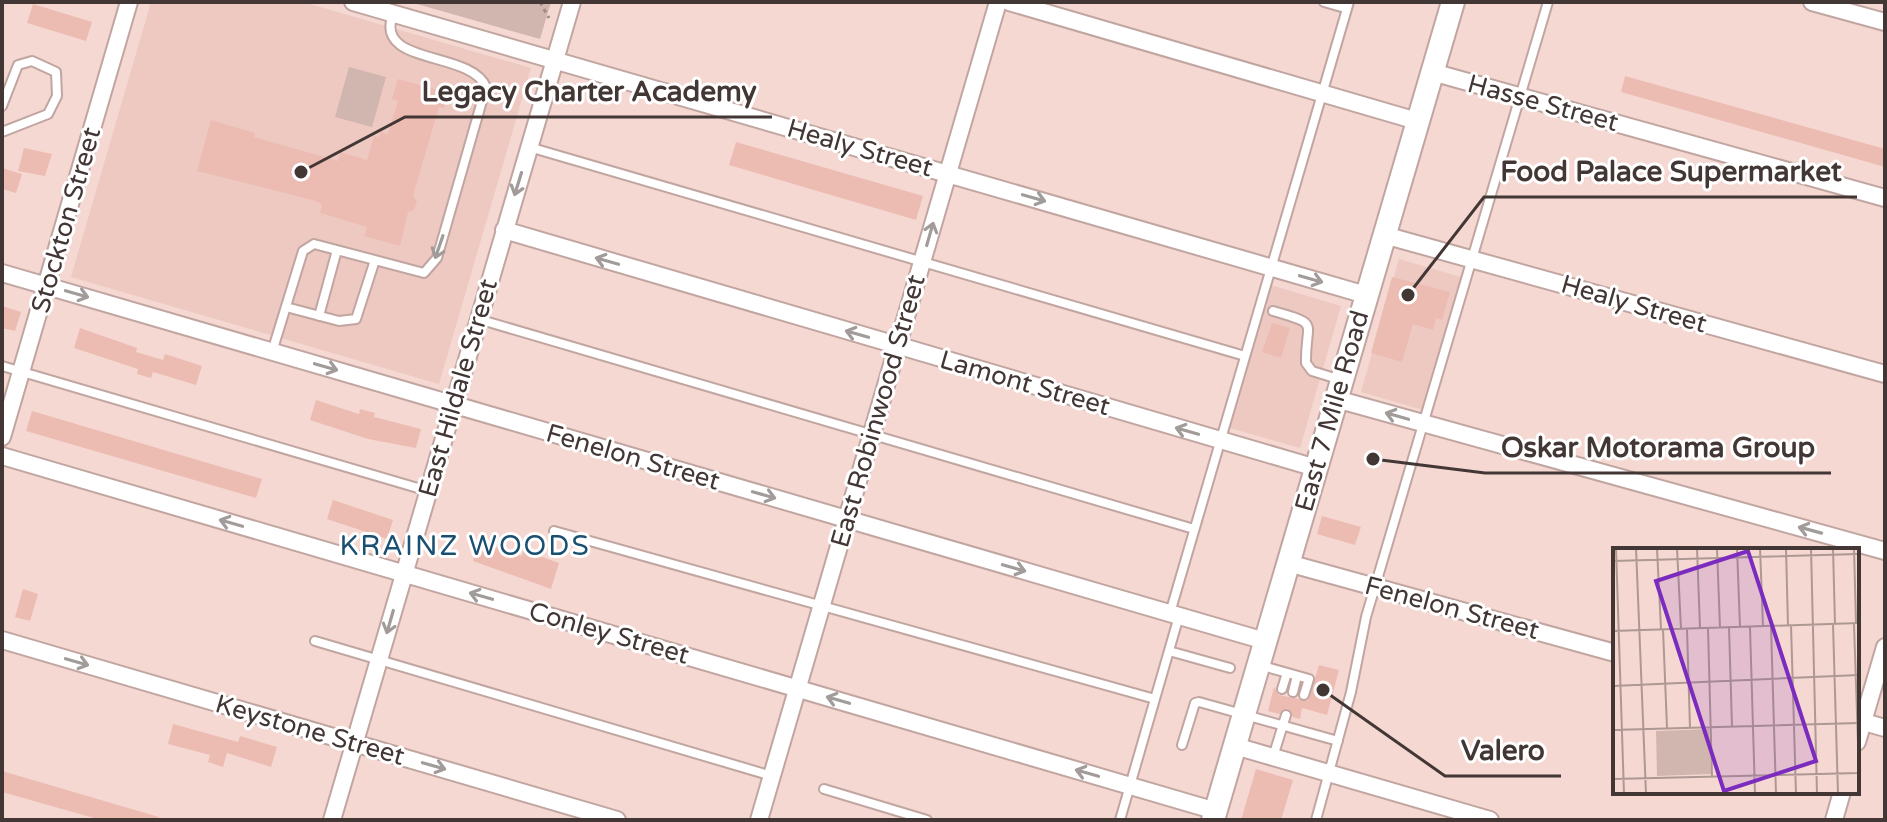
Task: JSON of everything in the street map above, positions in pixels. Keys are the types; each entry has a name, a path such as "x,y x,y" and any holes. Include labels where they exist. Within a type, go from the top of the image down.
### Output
{"street":[{"name":"Stockton Street","path":"2,437 129,2"},
{"name":"Healy Street","path":"353,2 1366,295"},
{"name":"East Hildale Street","path":"332,820 572,2"},
{"name":"East Robinwood Street","path":"759,820 998,2"},
{"path":"1009,2 1417,121"},
{"name":"East 7 Mile Road","path":"1214,816 1453,2"},
{"path":"1812,2 1885,22"},
{"name":"Hasse Street","path":"1432,72 1885,198"},
{"name":"Lamont Street","path":"504,230 1316,468"},
{"name":"Healy Street","path":"1384,235 1885,374"},
{"name":"Fenelon Street","path":"2,273 1265,641"},
{"path":"1339,390 1425,423 1885,551"},
{"name":"Conley Street","path":"2,456 1129,786 1214,816"},
{"name":"Fenelon Street","path":"1288,563 1613,652"},
{"name":"Keystone Street","path":"2,640 617,820"},
{"path":"1885,647 1860,721 1885,728"},
{"path":"1235,746 1490,820"},
{"path":"1834,820 1841,794"}],"lane":[{"path":"1120,820 1169,651 1194,529 1347,5 1324,2"},
{"path":"1316,820 1338,741 1359,643 1548,2"},
{"path":"272,352 303,251 314,244 424,273 437,258 486,87 481,76 470,69 402,48 393,39 390,23 393,14"},
{"path":"2,106 18,65 32,61 56,72 57,96 48,114 2,132"},
{"path":"529,147 1245,356"},
{"path":"319,316 337,250"},
{"path":"286,307 347,322 356,319 375,260"},
{"path":"1273,311 1306,322 1310,328 1306,363 1339,390"},
{"path":"478,319 1194,529"},
{"path":"2,366 428,491"},
{"path":"554,531 1155,699"},
{"path":"315,641 772,776"},
{"path":"1169,651 1230,668"},
{"path":"1258,665 1309,679 1304,695"},
{"path":"1282,689 1287,673"},
{"path":"1293,692 1297,676"},
{"path":"1182,745 1196,702 1338,741"},
{"path":"1273,757 1278,724 1275,713"},
{"path":"1278,724 1286,715"},
{"path":"1294,729 1297,718"},
{"path":"824,789 927,820"}],"path":[{"path":"540,2 549,18"}],"shaded area":[{"path":"151,2 303,2 531,68 439,384 71,277"},
{"path":"410,2 551,2 540,39"},
{"path":"349,67 386,77 372,127 335,117"},
{"path":"1399,259 1461,277 1423,410 1361,392"},
{"path":"1271,285 1341,306 1300,448 1230,428"}],"building":[{"path":"33,4 92,22 86,41 27,23"},
{"path":"1625,76 1885,149 1885,167 1621,92"},
{"path":"398,79 449,93 444,108 439,107 413,195 417,202 414,210 408,212 400,246 364,236 367,227 320,213 322,205 316,201 197,171 211,120 255,133 254,137 338,161 340,152 367,160 374,136 379,137 381,132 388,134 398,101 392,99"},
{"path":"736,142 923,196 916,220 729,165"},
{"path":"24,148 52,154 45,176 18,171"},
{"path":"2,168 22,174 16,193 2,189"},
{"path":"1392,277 1450,292 1442,320 1436,318 1433,330 1413,324 1402,362 1371,353"},
{"path":"2,306 21,312 15,331 2,328"},
{"path":"1272,323 1290,328 1281,358 1262,352"},
{"path":"80,328 137,348 136,352 163,360 165,354 202,366 196,385 153,372 151,378 137,374 138,369 74,348"},
{"path":"316,400 359,414 360,409 375,413 374,417 421,429 416,448 368,439 310,420"},
{"path":"32,411 262,479 256,498 26,431"},
{"path":"333,500 393,520 387,539 327,519"},
{"path":"1322,516 1361,527 1355,545 1317,534"},
{"path":"478,541 522,556 523,550 559,563 551,589 473,561"},
{"path":"23,589 38,594 30,621 15,617"},
{"path":"1319,665 1339,670 1327,715 1302,708 1300,719 1293,717 1287,708 1279,714 1268,711 1274,687 1279,695 1308,701"},
{"path":"173,724 238,742 240,736 277,747 271,767 227,753 223,767 208,762 210,755 168,744"},
{"path":"1256,769 1293,780 1281,820 1241,820"},
{"path":"2,771 159,817 158,820 101,820 2,792"}],"place":[{"name":"Legacy Charter Academy","path":"301,172"},
{"name":"Food Palace Supermarket","path":"1408,295"},
{"name":"Oskar Motorama Group","path":"1373,459"},
{"name":"Valero","path":"1323,690"}],"district":[{"name":"KRAINZ WOODS","path":"465,546"}]}
